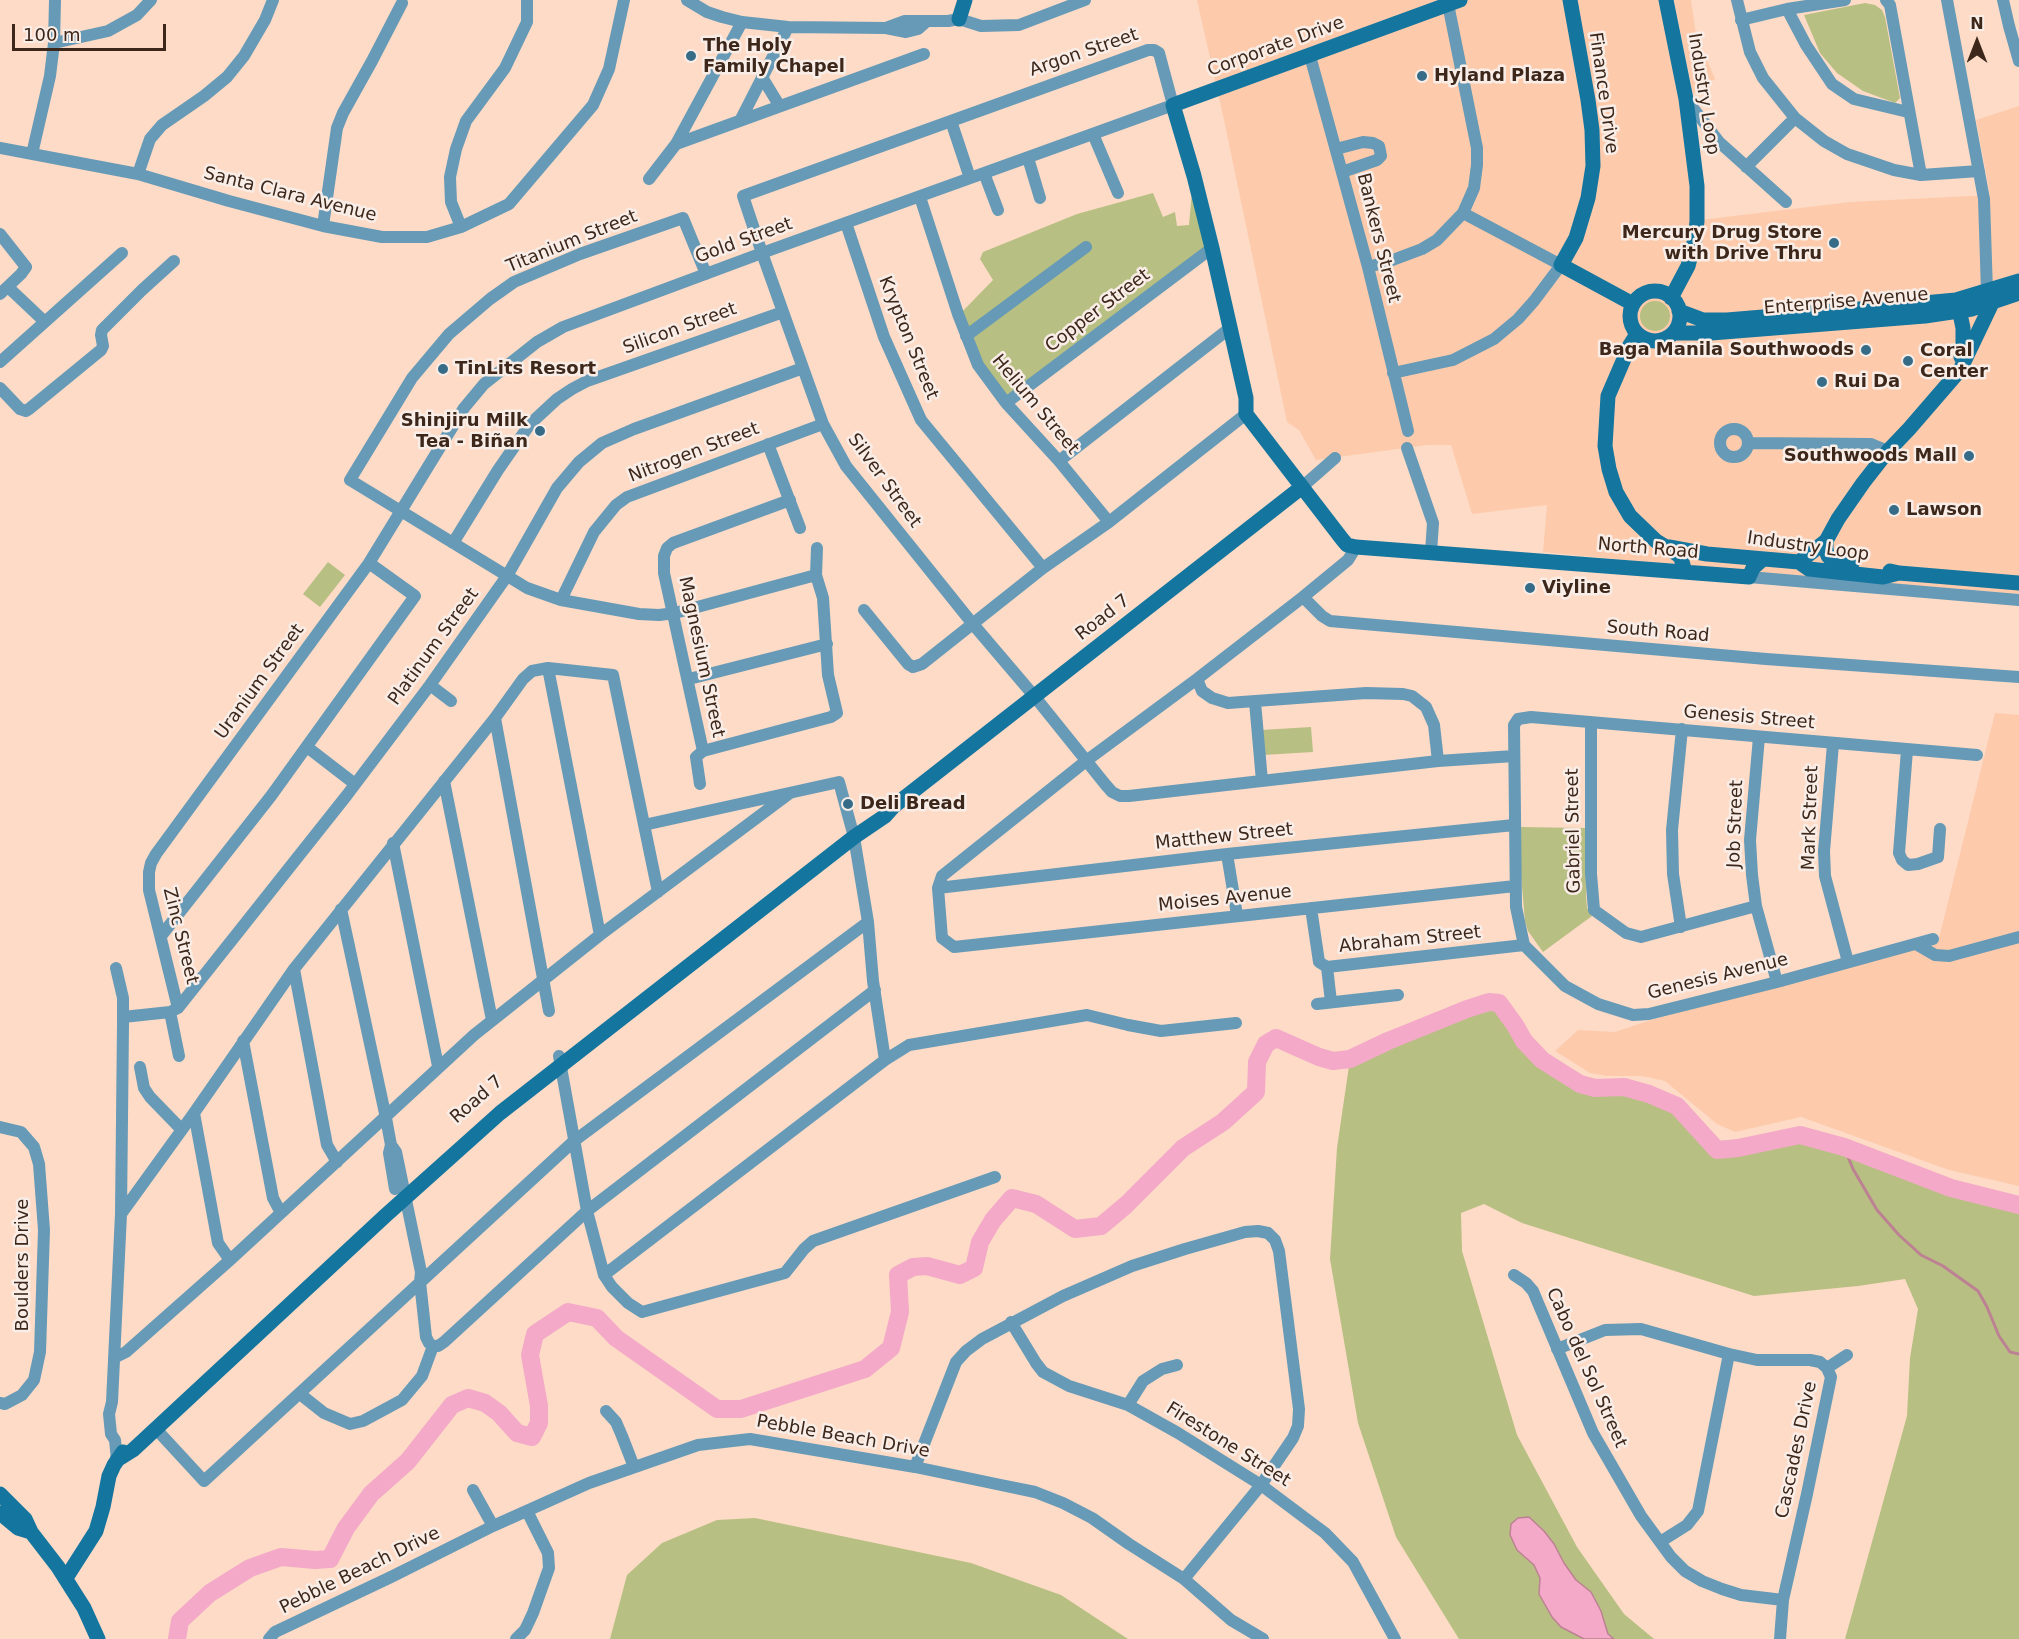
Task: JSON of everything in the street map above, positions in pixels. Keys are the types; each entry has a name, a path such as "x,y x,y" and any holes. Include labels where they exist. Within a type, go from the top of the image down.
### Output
{"street":[{"path":"32,154 51,76 55,0"},
{"path":"54,43 108,30 137,15 152,0"},
{"path":"138,174 150,139 162,125 227,77 265,20 273,0"},
{"path":"461,227 451,202 450,177 456,149 466,121 505,68 527,22 527,0"},
{"name":"Santa Clara Avenue","path":"0,148 138,174 323,226 382,237 426,237 461,227 509,204 593,105 609,69 624,0"},
{"path":"687,0 707,12 742,22 788,27 886,28 906,32 918,29 927,21 959,19 981,26 1019,25 1057,5 1085,0"},
{"path":"959,19 964,0"},
{"name":"Finance Drive","path":"1393,373 1453,360 1494,339 1526,310 1561,265 1576,238 1588,198 1593,166 1588,100 1570,0"},
{"name":"Industry Loop","path":"1666,0 1686,99 1697,186 1697,221 1688,266 1675,304"},
{"path":"1737,0 1750,52 1763,78 1795,118 1824,141 1847,154 1894,170 1921,175 1979,171"},
{"path":"1741,20 1787,9 1845,0"},
{"path":"1886,0 1890,5 1921,175"},
{"path":"1799,562 1826,541 1838,519 1888,451 1956,375 1962,366 1989,297 1984,199 1947,0"},
{"path":"2003,0 2014,25 2019,61"},
{"path":"1368,267 1422,249 1437,240 1463,213 1474,188 1477,148 1454,2"},
{"name":"Corporate Drive","path":"1173,105 1454,2"},
{"path":"323,226 337,128 402,3"},
{"path":"1787,9 1806,45 1832,84 1854,99 1908,112"},
{"path":"649,179 676,144 742,22"},
{"path":"741,119 788,27"},
{"name":"Argon Street","path":"762,253 743,196 1148,50 1154,50 1159,53 1194,176 1246,398 1246,414"},
{"path":"676,144 778,105 924,54"},
{"name":"Bankers Street","path":"1311,56 1368,267 1408,431"},
{"path":"762,77 778,105"},
{"path":"1686,99 1719,142 1786,202"},
{"name":"Gold Street","path":"401,511 464,408 484,384 537,342 563,327 1173,105"},
{"path":"1746,167 1795,118"},
{"path":"951,121 970,178"},
{"path":"1093,134 1118,193"},
{"path":"1336,149 1363,142 1379,146 1380,156 1377,160 1342,172"},
{"path":"1028,158 1040,198"},
{"path":"984,173 998,210"},
{"name":"Helium Street","path":"920,197 966,336 978,365 1006,403 1059,461 1109,522"},
{"path":"1463,213 1633,304"},
{"name":"Titanium Street","path":"401,511 350,480 412,378 449,334 490,299 514,282 556,264 683,218 706,274"},
{"name":"Krypton Street","path":"846,223 884,337 921,420 1043,568"},
{"path":"0,234 26,267 4,290 45,322"},
{"path":"966,336 1086,247"},
{"name":"Copper Street","path":"1006,403 1212,248"},
{"path":"0,362 122,253"},
{"name":"Silver Street","path":"762,253 823,424 846,466 1105,784 1120,796 1129,796 1262,782"},
{"path":"0,388 20,409 26,411 29,409 101,350 102,330 174,261"},
{"name":"Enterprise Avenue","path":"1989,297 2019,281"},
{"path":"1648,292 1660,292 1675,304 1678,325 1673,333 1664,339 1652,341 1637,334 1630,319 1633,304 1642,295 1648,292"},
{"name":"Enterprise Avenue","path":"1673,333 1711,333 1958,306 1989,297 2019,293"},
{"name":"Enterprise Avenue","path":"1675,304 1702,320 1958,306"},
{"path":"1956,375 1963,347 1963,328 1958,306"},
{"name":"Silicon Street","path":"453,543 498,470 531,424 557,399 587,381 783,312"},
{"path":"1059,461 1230,328"},
{"name":"Industry Loop","path":"1637,334 1608,396 1605,446 1617,492 1630,516 1645,532 1663,546 1707,554 1799,562 1809,569 1883,577 1899,573"},
{"name":"Platinum Street","path":"174,1010 356,783 430,685 507,576 556,488 579,462 602,443 634,429 802,368"},
{"path":"864,610 908,664 913,667 922,664 1043,568 1109,522 1246,414 1342,539 1347,544 1356,547 1348,560 1303,597 1197,679 1086,760 942,876 938,888"},
{"name":"Nitrogen Street","path":"561,600 594,532 616,505 640,492 823,424"},
{"path":"1748,443 1871,444 1888,451"},
{"path":"768,444 800,528"},
{"path":"1407,448 1433,524 1431,552"},
{"name":"Road 7","path":"62,1573 92,1538 104,1507 109,1476 127,1446 401,1199 559,1061 854,834 885,816 894,806 1302,487 1335,458"},
{"name":"Magnesium Street","path":"704,751 675,613 664,573 664,556 667,548 673,543 790,500"},
{"path":"401,511 527,588 561,600 639,614 675,613 816,575"},
{"name":"Uranium Street","path":"149,873 156,854 369,563 401,511"},
{"name":"Industry Loop","path":"1826,541 1828,556 1833,561 1899,573 2019,583"},
{"path":"1663,546 1681,558 1685,572"},
{"name":"North Road","path":"1356,547 2019,600"},
{"path":"700,784 696,758 704,751 831,717 837,713 828,675 824,598 816,575 817,548"},
{"path":"1749,577 1753,568 1763,559"},
{"path":"161,936 271,796 415,596 369,563"},
{"name":"South Road","path":"1303,597 1330,621 1766,659 2019,677"},
{"path":"689,679 827,644"},
{"path":"548,668 600,935"},
{"path":"120,1214 182,1130 294,969 532,671 548,668 613,675 658,892"},
{"path":"1197,679 1202,691 1212,698 1228,703 1366,693 1412,696 1426,707 1434,725 1438,760"},
{"path":"430,685 451,701"},
{"path":"1255,702 1262,782 1438,760 1514,756 1515,886 1524,945"},
{"name":"Genesis Street","path":"1514,756 1514,724 1518,719 1531,717 1977,755"},
{"path":"495,718 549,1011"},
{"name":"Gabriel Street","path":"1591,723 1591,874 1594,910 1626,933 1641,938 1756,906"},
{"path":"1680,927 1673,874 1672,830 1682,729"},
{"name":"Job Street","path":"1759,736 1750,840 1756,906 1777,982"},
{"name":"Mark Street","path":"1833,744 1824,851 1825,876 1848,962"},
{"path":"306,747 356,783"},
{"path":"1907,750 1899,853 1902,860 1908,865 1938,857 1940,829"},
{"path":"444,781 492,1020"},
{"path":"644,825 839,782 854,834 868,921 885,1060"},
{"path":"114,1358 126,1352 230,1260 386,1118 438,1066 492,1020 600,935 790,793"},
{"name":"Matthew Street","path":"938,888 1227,854 1514,825"},
{"path":"393,843 438,1066"},
{"path":"1227,854 1238,915"},
{"name":"Zinc Street","path":"149,873 149,890 161,936 174,1010 179,1056"},
{"name":"Moises Avenue","path":"938,888 942,938 954,947 1515,886"},
{"name":"Abraham Street","path":"1311,908 1319,962 1327,967 1524,945"},
{"path":"341,909 391,1144 396,1152 401,1199 421,1272 426,1336 433,1346"},
{"path":"156,1429 204,1481 574,1141 868,921"},
{"path":"1916,944 1935,955 1949,956 2019,937"},
{"name":"Genesis Avenue","path":"1524,945 1565,986 1598,1004 1633,1015 1649,1014 1777,982 1933,939"},
{"path":"1327,967 1330,1002"},
{"path":"116,968 123,998 120,1214 112,1402 109,1414 117,1460"},
{"path":"294,969 327,1145 337,1162"},
{"path":"300,1394 324,1413 350,1424 363,1421 402,1400 422,1376 433,1346 444,1342 587,1211 875,990"},
{"path":"1317,1004 1398,994"},
{"path":"123,1017 174,1010"},
{"path":"604,1275 885,1060 909,1045 1087,1015 1161,1031 1236,1023"},
{"path":"243,1041 273,1198 281,1213"},
{"path":"559,1061 587,1211 604,1275 628,1303 642,1312 785,1273 813,1241 995,1177"},
{"path":"140,1067 144,1088 182,1130"},
{"path":"194,1113 218,1243 230,1260"},
{"name":"Boulders Drive","path":"0,1127 21,1132 34,1147 39,1164 44,1230 40,1352 34,1380 22,1395 5,1404 0,1403"},
{"name":"Road 7","path":"117,1460 133,1450 156,1429 401,1199"},
{"path":"915,1467 956,1362 966,1351 1011,1322 1132,1266 1245,1232 1268,1233 1275,1240 1279,1251 1299,1409 1298,1426 1293,1438 1260,1485 1184,1579"},
{"name":"Cabo del Sol Street","path":"1514,1275 1533,1291 1593,1433 1641,1516 1678,1564 1702,1581 1741,1595 1784,1600"},
{"name":"Firestone Street","path":"1011,1322 1043,1372 1069,1386 1128,1405 1178,1433 1260,1485 1325,1533 1339,1545 1359,1572 1395,1639"},
{"name":"Cascades Drive","path":"1557,1349 1605,1330 1641,1329 1757,1360 1810,1360 1820,1362 1827,1368 1831,1377 1784,1600 1780,1639"},
{"path":"1660,1542 1694,1518 1701,1503 1729,1354"},
{"path":"1827,1368 1847,1355"},
{"path":"1128,1405 1143,1381 1162,1369 1178,1365"},
{"path":"606,1411 619,1429 634,1467"},
{"name":"Pebble Beach Drive","path":"269,1639 275,1632 493,1526 589,1483 698,1445 750,1439 915,1467 1024,1490 1063,1503 1092,1518 1184,1579 1232,1620 1263,1639"},
{"path":"473,1490 493,1526"},
{"path":"0,1494 25,1519 31,1532 62,1573 84,1608 98,1639"},
{"path":"516,1639 525,1630 533,1613 549,1568 548,1553 527,1511"},
{"path":"0,1513 18,1528 31,1532"}],"shaded area":[{"path":"1197,0 1659,0 1685,130 1692,221 1850,202 1990,195 1976,120 2019,106 2019,594 1543,552 1547,505 1472,514 1451,445 1427,445 1316,460 1299,430 1287,422"},
{"path":"1674,0 1691,0 1696,34 1715,79 1693,94"},
{"path":"1995,713 2019,715 2019,1186 1949,1170 1801,1117 1735,1132 1717,1124 1665,1081 1642,1076 1607,1076 1590,1073 1555,1051 1578,1030 1615,1032 1938,942"},
{"path":"1529,1517 1554,1544 1576,1580 1591,1592 1601,1611 1608,1634 1614,1639 1584,1639 1561,1627 1552,1617 1539,1594 1540,1578 1534,1565 1517,1550 1510,1535 1511,1524 1518,1518"}],"green space":[{"path":"1865,3 1875,5 1882,10 1885,17 1900,98 1895,103 1863,91 1837,73 1820,53 1804,15"},
{"path":"1193,180 1210,246 1006,402 967,336 959,315 993,280 980,259 983,252 1077,214 1153,193 1163,217 1175,212 1177,226 1189,225"},
{"path":"1655,301 1666,305 1670,316 1666,327 1655,331 1644,327 1640,316 1644,305"},
{"path":"328,562 345,575 320,607 303,594"},
{"path":"1311,727 1313,752 1263,755 1261,730"},
{"path":"1521,827 1585,828 1586,896 1587,908 1592,916 1543,952 1528,931 1525,921 1521,875"},
{"path":"1489,1002 1498,1003 1524,1041 1542,1060 1580,1084 1595,1088 1624,1087 1649,1094 1677,1106 1717,1150 1800,1135 1844,1147 1951,1188 2019,1205 2019,1639 1845,1639 1907,1416 1910,1358 1918,1309 1905,1279 1754,1296 1522,1223 1484,1204 1461,1213 1462,1251 1517,1435 1577,1547 1624,1614 1654,1639 1459,1639 1396,1537 1358,1423 1330,1259 1337,1148 1350,1059 1388,1041"},
{"path":"755,1518 971,1563 1061,1595 1128,1639 610,1639 627,1575 662,1543 717,1520"}],"waterway":[{"path":"177,1639 180,1621 210,1593 250,1568 281,1557 330,1559 346,1528 371,1494 408,1461 452,1405 468,1398 485,1403 499,1413 517,1433 532,1437 539,1423 539,1406 530,1355 535,1334 568,1312 597,1318 616,1338 717,1409 741,1409 865,1369 891,1348 900,1312 898,1275 913,1267 927,1266 960,1275 974,1268 980,1242 993,1220 1012,1198 1036,1204 1075,1229 1101,1226 1126,1205 1183,1148 1223,1122 1256,1092 1257,1062 1266,1044 1276,1038 1333,1061 1350,1059 1467,1009 1489,1002 1499,1003 1524,1041 1542,1060 1580,1084 1595,1088 1624,1087 1649,1094 1677,1106 1717,1150 1800,1135 1844,1147 1951,1188 2019,1205"},
{"path":"1844,1147 1853,1169 1877,1210 1921,1255 1943,1266 1978,1291 1999,1336 2010,1352 2019,1354"}],"place":[{"name":"The Holy Family Chapel","path":"691,56"},
{"name":"Hyland Plaza","path":"1422,76"},
{"name":"Mercury Drug Store with Drive Thru","path":"1834,243"},
{"name":"Baga Manila Southwoods","path":"1866,350"},
{"name":"Coral Center","path":"1908,361"},
{"name":"TinLits Resort","path":"443,369"},
{"name":"Rui Da","path":"1822,382"},
{"name":"Shinjiru Milk Tea - Biñan","path":"540,431"},
{"name":"Southwoods Mall","path":"1969,456"},
{"name":"Lawson","path":"1894,510"},
{"name":"Viyline","path":"1530,588"},
{"name":"Deli Bread","path":"848,804"}]}
